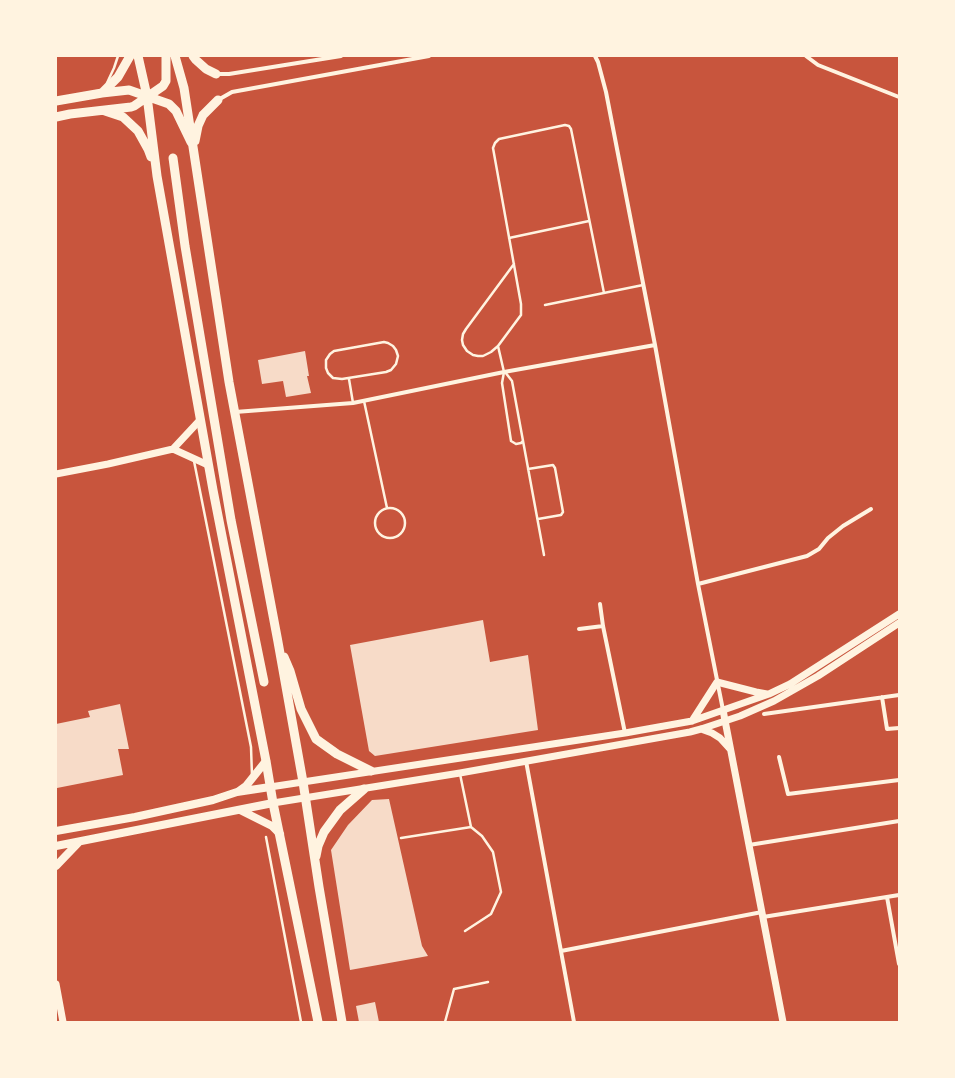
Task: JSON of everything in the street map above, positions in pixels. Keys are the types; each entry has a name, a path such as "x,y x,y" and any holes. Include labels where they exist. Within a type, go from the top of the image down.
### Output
{"main road":[{"path":"102,93 118,77 130,56"},
{"path":"138,56 148,96 157,176 208,465 273,803 318,1022"},
{"path":"56,117 131,107 163,86 166,81 166,56"},
{"path":"175,56 184,88 229,382 236,412 303,782 342,1022"},
{"path":"193,56 206,69 216,74"},
{"path":"56,102 102,93 129,90 148,96 169,104 176,111 194,147"},
{"path":"194,147 198,126 203,115 218,100"},
{"path":"102,110 124,117 138,131 148,149 157,176"},
{"path":"173,158 185,246 231,520 264,682"},
{"path":"278,642 290,671 301,709 316,738 337,754 371,771"},
{"path":"237,792 252,780 266,761"},
{"path":"56,831 134,817 213,800 237,792 270,787"},
{"path":"315,862 318,846 324,832 340,810 364,789"},
{"path":"56,846 273,803"},
{"path":"240,810 272,826 280,834"},
{"path":"56,866 79,842"}],"street":[{"path":"216,74 229,74 341,56"},
{"path":"218,100 232,92 429,56"},
{"path":"595,56 606,92 655,346 698,584 783,1022"},
{"path":"598,62 600,56"},
{"path":"806,56 818,65 899,97"},
{"path":"236,412 353,403 504,372 655,346"},
{"path":"56,474 173,449 200,420"},
{"path":"173,449 208,465"},
{"path":"698,584 807,556 819,549 828,538 843,526 871,509"},
{"path":"600,604 603,626 625,733"},
{"path":"270,787 625,733 692,721 770,694 798,679 899,614"},
{"path":"273,803 526,762 701,729 774,701 818,676 899,623"},
{"path":"579,629 603,626"},
{"path":"717,682 770,694"},
{"path":"692,721 717,682"},
{"path":"764,714 899,694"},
{"path":"882,697 887,729 899,728"},
{"path":"701,729 720,738 730,749"},
{"path":"779,757 788,794 899,780"},
{"path":"526,762 574,1022"},
{"path":"749,845 899,821"},
{"path":"561,951 762,915 899,895"},
{"path":"887,897 899,964"},
{"path":"56,984 63,1022"}],"lane":[{"path":"102,93 118,56"},
{"path":"514,264 463,334 463,345 467,351 473,355 483,356 491,352 498,346 520,315 521,304 494,148 495,143 499,139 565,124 571,129 604,293"},
{"path":"509,238 590,221"},
{"path":"545,305 643,285"},
{"path":"384,342 393,346 396,350 398,359 391,370 349,379 333,378 328,373 326,368 326,360 330,354 384,342"},
{"path":"498,346 504,372 502,384 511,441 516,444 521,443 523,440"},
{"path":"504,372 512,381 544,555"},
{"path":"349,379 353,403"},
{"path":"364,401 387,508"},
{"path":"194,458 251,747 252,780"},
{"path":"528,469 553,465 555,468 563,512 561,515 538,520"},
{"path":"387,508 394,509 399,512 405,523 404,529 395,537 382,537 375,527 377,515 382,510 387,508"},
{"path":"460,773 471,827 482,836 493,852 501,892 491,914 465,931"},
{"path":"401,838 471,827"},
{"path":"266,836 301,1022"},
{"path":"445,1022 454,989 488,982"}],"building":[{"path":"305,351 309,376 307,376 311,393 286,397 283,381 262,384 258,360"},
{"path":"483,620 490,662 528,655 538,730 375,756 369,751 350,645"},
{"path":"120,704 129,749 118,749 123,775 57,788 56,724 90,717 88,711"},
{"path":"389,799 422,946 428,956 350,970 331,850 348,825 372,800"},
{"path":"375,1002 379,1022 359,1022 356,1006"}]}
